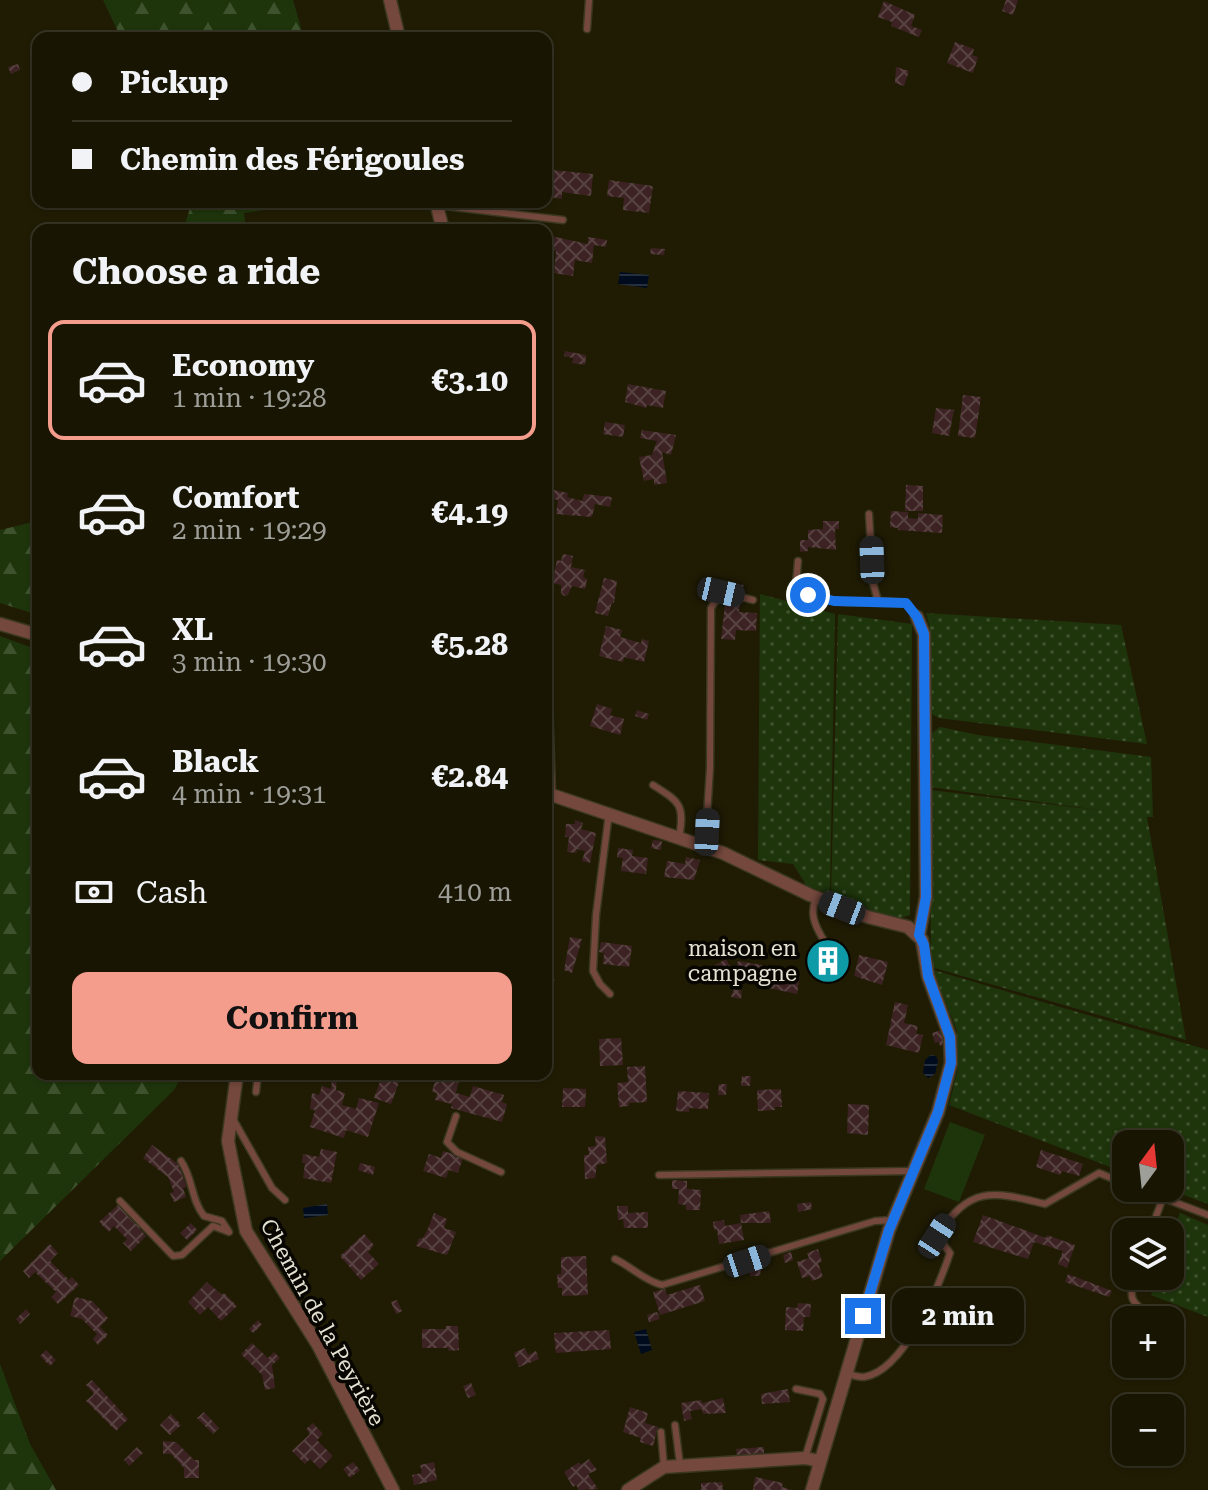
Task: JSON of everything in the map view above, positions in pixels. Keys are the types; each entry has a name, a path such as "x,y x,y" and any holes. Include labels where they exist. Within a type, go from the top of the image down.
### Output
{"street":[{"path":"390,0 398,32"},
{"path":"917,617 924,634 926,882 919,935"},
{"path":"0,624 32,633"},
{"path":"552,795 723,853 816,898 868,917 908,927 919,935 924,945 928,976 950,1037 951,1063 938,1112 893,1220 812,1490"},
{"name":"Chemin de la Peyrière","path":"236,1080 228,1141 246,1231 318,1345 393,1490"},
{"path":"628,1490 664,1467 805,1458 819,1461"}],"lane":[{"path":"587,29 589,0"},
{"path":"468,208 563,220"},
{"path":"869,514 873,583 878,601"},
{"path":"798,561 796,584 808,595 834,601 906,603 917,617"},
{"path":"705,847 710,768 711,608 721,592 753,600"},
{"path":"653,785 675,799 683,812 679,839"},
{"path":"609,813 596,915 593,971 610,994"},
{"path":"816,898 812,909 814,924 823,939"},
{"path":"256,1092 257,1080"},
{"path":"231,1116 272,1188 285,1200"},
{"path":"456,1116 447,1142 457,1152 501,1172"},
{"path":"120,1201 173,1256 182,1255 213,1226 229,1232 222,1221 204,1216 198,1209 190,1173 181,1161"},
{"path":"659,1175 913,1171"},
{"path":"846,1373 865,1377 882,1368 901,1351 938,1287 950,1253 937,1236 947,1220 977,1195 1002,1193 1045,1204 1099,1173 1112,1178"},
{"path":"1174,1202 1208,1215"},
{"path":"615,1259 646,1281 662,1285 875,1221 893,1220"},
{"path":"796,1389 820,1394 823,1399 805,1458"},
{"path":"675,1425 680,1466"},
{"path":"661,1432 664,1467"}],"green space":[{"path":"103,0 293,0 302,32 118,32"},
{"path":"190,208 278,208 244,213 245,224 185,224"},
{"path":"32,522 32,613 0,603 0,530"},
{"path":"760,594 835,614 830,894 807,886 793,864 758,860"},
{"path":"926,613 1121,625 1147,744 939,718 930,713 930,628"},
{"path":"838,614 912,624 910,915 897,919 831,897"},
{"path":"0,636 32,648 32,1080 180,1080 174,1090 0,1261"},
{"path":"940,727 978,735 1151,757 1153,817 1147,817 1186,1040 931,967 930,790 1114,812 930,787 932,733"},
{"path":"933,970 1208,1050 1208,1204 1184,1195 1184,1130 1112,1130 1112,1168 949,1105 958,1068 957,1031"},
{"path":"950,1122 985,1135 959,1202 924,1189"},
{"path":"1180,1213 1208,1225 1208,1317 1151,1295 1153,1290 1184,1290 1184,1218 1178,1218"},
{"path":"0,1364 30,1444 56,1490 0,1490"}],"water":[{"path":"620,272 649,275 647,288 618,284"},
{"path":"931,1055 936,1056 938,1061 935,1074 928,1078 923,1073 925,1060"},
{"path":"327,1204 328,1215 304,1218 303,1208"},
{"path":"646,1329 652,1350 641,1354 634,1332"}],"building":[{"path":"1006,0 1018,0 1013,15 1002,11"},
{"path":"884,1 915,15 911,26 922,30 919,37 878,17"},
{"path":"955,42 974,49 972,55 978,57 973,73 947,63"},
{"path":"18,64 20,70 11,74 8,67"},
{"path":"896,67 909,71 904,86 895,83"},
{"path":"553,170 593,174 591,196 562,192 562,199 552,197"},
{"path":"609,180 653,186 649,213 623,210 624,198 607,196"},
{"path":"552,236 588,244 588,237 607,240 606,247 594,245 592,263 575,260 573,276 554,273 556,250 552,250"},
{"path":"651,248 665,249 664,255 650,254"},
{"path":"565,351 586,355 585,365 572,363 573,358 564,356"},
{"path":"628,384 666,391 663,408 647,405 646,408 625,402"},
{"path":"963,395 981,397 975,438 958,436"},
{"path":"936,408 954,410 949,436 932,433"},
{"path":"605,422 625,425 623,437 603,434"},
{"path":"642,430 676,435 671,455 662,452 667,483 654,485 654,479 644,481 639,457 652,455 657,441 640,438"},
{"path":"906,485 923,486 923,511 905,511"},
{"path":"554,490 582,501 584,494 612,497 610,507 595,504 592,517 556,514 558,500 553,499"},
{"path":"891,511 908,512 908,518 918,519 918,513 943,515 942,533 890,527"},
{"path":"823,521 839,521 839,529 835,529 836,550 808,547 808,551 800,552 800,540 808,540 808,530 823,529"},
{"path":"563,554 573,556 571,567 585,570 583,577 587,579 585,589 572,586 568,595 564,596 561,585 552,583 557,560 561,561"},
{"path":"604,578 617,581 614,603 608,616 595,613"},
{"path":"702,579 718,581 717,593 702,591"},
{"path":"731,583 744,585 742,591 730,589"},
{"path":"725,604 740,605 739,612 757,613 756,631 736,630 735,640 721,639"},
{"path":"606,626 622,630 620,637 641,643 642,639 649,641 644,662 624,657 623,662 599,656"},
{"path":"597,704 612,709 610,715 624,719 620,735 590,726"},
{"path":"637,710 649,714 647,720 635,716"},
{"path":"575,820 583,823 581,829 596,833 590,863 582,861 585,851 576,849 577,853 567,852 569,837 565,837 566,824 575,824"},
{"path":"653,840 662,841 661,850 651,848"},
{"path":"618,848 633,850 632,856 648,858 646,874 621,871 623,858 617,857"},
{"path":"686,857 700,860 694,880 664,877 667,861 685,864"},
{"path":"570,937 582,939 572,973 564,970"},
{"path":"601,942 632,946 629,967 603,964 604,953 599,952"},
{"name":"maison en campagne","path":"833,943 844,946 837,971 815,965 818,955 823,957 825,950 831,951"},
{"path":"859,955 888,962 882,985 854,976"},
{"path":"726,959 730,966 718,973 714,966"},
{"path":"738,961 762,965 760,976 736,972"},
{"path":"773,972 800,977 797,994 769,988"},
{"path":"734,989 742,991 741,999 731,997"},
{"path":"895,1002 908,1005 904,1023 918,1026 916,1034 923,1035 919,1053 886,1045"},
{"path":"942,1030 946,1044 940,1046 939,1042 935,1043 932,1033"},
{"path":"621,1038 623,1065 600,1066 599,1039"},
{"path":"645,1066 647,1102 619,1107 617,1083 628,1082 627,1067"},
{"path":"742,1076 751,1076 750,1086 741,1086"},
{"path":"332,1080 337,1080 336,1090 345,1093 342,1105 356,1109 359,1098 379,1103 368,1137 346,1130 344,1138 310,1127 315,1110 310,1109 312,1093 319,1095 322,1086 331,1089"},
{"path":"381,1080 400,1080 391,1104 374,1098"},
{"path":"459,1080 456,1093 470,1097 473,1086 504,1095 502,1102 507,1104 502,1122 451,1108 452,1104 435,1100 437,1093 432,1092 435,1081"},
{"path":"719,1084 727,1084 726,1095 718,1095"},
{"path":"563,1088 586,1089 585,1107 562,1107"},
{"path":"781,1089 782,1107 758,1111 757,1090"},
{"path":"678,1091 709,1093 708,1109 676,1111"},
{"path":"848,1104 869,1105 868,1135 847,1133"},
{"path":"595,1136 605,1137 607,1163 597,1165 595,1178 585,1179 584,1155 589,1155 588,1147 596,1146"},
{"path":"152,1145 178,1164 187,1187 183,1188 186,1197 174,1202 168,1177 143,1158"},
{"path":"321,1149 337,1152 331,1183 303,1178 303,1154 319,1157"},
{"path":"1041,1150 1083,1164 1079,1176 1062,1171 1060,1175 1036,1167"},
{"path":"443,1151 463,1157 458,1173 449,1170 446,1178 423,1171 429,1154 441,1158"},
{"path":"360,1163 375,1167 373,1175 358,1170"},
{"path":"672,1180 687,1181 687,1189 701,1190 700,1210 686,1210 686,1205 678,1204 679,1189 672,1189"},
{"path":"811,1202 812,1209 798,1212 797,1204"},
{"path":"118,1205 135,1224 138,1221 143,1225 139,1228 146,1236 131,1251 123,1243 127,1239 114,1226 109,1232 99,1222"},
{"path":"617,1206 628,1206 628,1213 648,1212 648,1228 624,1228 623,1219 618,1220"},
{"path":"769,1211 771,1223 741,1223 740,1215"},
{"path":"434,1213 447,1219 444,1228 456,1232 447,1255 416,1246 427,1231"},
{"path":"983,1215 1075,1245 1067,1268 1058,1264 1063,1251 1034,1242 1028,1259 973,1242"},
{"path":"724,1220 725,1226 741,1223 744,1240 719,1244 713,1222"},
{"path":"191,1223 197,1230 187,1240 180,1233"},
{"path":"364,1234 374,1245 368,1252 379,1264 361,1280 340,1256"},
{"path":"50,1244 58,1253 50,1261 69,1280 72,1277 79,1285 58,1304 51,1297 56,1292 35,1272 29,1278 23,1271"},
{"path":"818,1249 822,1262 818,1263 823,1277 812,1281 810,1276 802,1278 797,1262 809,1258 807,1253"},
{"path":"791,1252 793,1260 785,1263 783,1255"},
{"path":"586,1256 588,1295 562,1296 557,1274 561,1274 561,1257"},
{"path":"750,1268 761,1268 760,1276 750,1276"},
{"path":"1068,1274 1112,1291 1109,1297 1065,1282"},
{"path":"207,1282 237,1306 221,1321 208,1307 200,1315 188,1302"},
{"path":"700,1285 705,1301 660,1315 653,1292 665,1289 667,1295"},
{"path":"75,1297 92,1301 108,1318 100,1327 108,1335 98,1345 93,1339 97,1334 82,1319 70,1316"},
{"path":"397,1300 402,1311 396,1314 391,1302"},
{"path":"798,1303 811,1304 810,1317 804,1317 803,1331 785,1330 786,1307 797,1308"},
{"path":"26,1309 30,1314 20,1324 16,1319"},
{"path":"657,1312 660,1319 649,1322 647,1315"},
{"path":"258,1320 262,1325 253,1333 249,1329"},
{"path":"446,1326 458,1326 459,1350 422,1348 422,1329 446,1329"},
{"path":"609,1330 611,1349 556,1353 554,1333"},
{"path":"252,1343 268,1358 274,1352 280,1358 272,1365 275,1388 265,1390 262,1375 241,1354"},
{"path":"525,1348 528,1355 536,1351 539,1359 519,1367 514,1353"},
{"path":"46,1350 56,1360 50,1366 40,1356"},
{"path":"92,1380 128,1419 116,1431 86,1401 94,1394 86,1385"},
{"path":"471,1383 476,1395 468,1398 463,1386"},
{"path":"788,1389 790,1402 762,1404 761,1394"},
{"path":"723,1398 726,1413 703,1414 702,1409 690,1411 692,1419 684,1421 681,1403 701,1400 702,1403"},
{"path":"630,1407 648,1413 645,1423 658,1427 653,1446 623,1432"},
{"path":"204,1412 219,1428 213,1434 197,1418"},
{"path":"171,1414 181,1425 170,1435 160,1425"},
{"path":"313,1423 323,1434 317,1440 333,1456 320,1469 310,1459 305,1464 292,1451 310,1434 306,1429"},
{"path":"163,1441 176,1442 194,1460 199,1460 199,1478 184,1478 184,1468 171,1454 163,1454"},
{"path":"137,1447 143,1453 129,1466 124,1460"},
{"path":"764,1447 764,1453 737,1455 736,1449"},
{"path":"589,1459 597,1470 588,1474 598,1489 579,1490 576,1485 573,1487 564,1472"},
{"path":"353,1462 360,1470 350,1478 343,1469"},
{"path":"434,1462 437,1480 414,1485 412,1475 422,1473 420,1465"},
{"path":"755,1477 783,1483 782,1487 792,1490 753,1490"},
{"path":"722,1482 723,1490 701,1490 701,1483"}],"place":[{"name":"maison en campagne","path":"828,961"}],"route":[{"path":"808,595 834,601 906,603 917,617 924,634 926,897 919,935 924,945 933,994 950,1037 951,1063 938,1112 889,1230 863,1316"}]}
